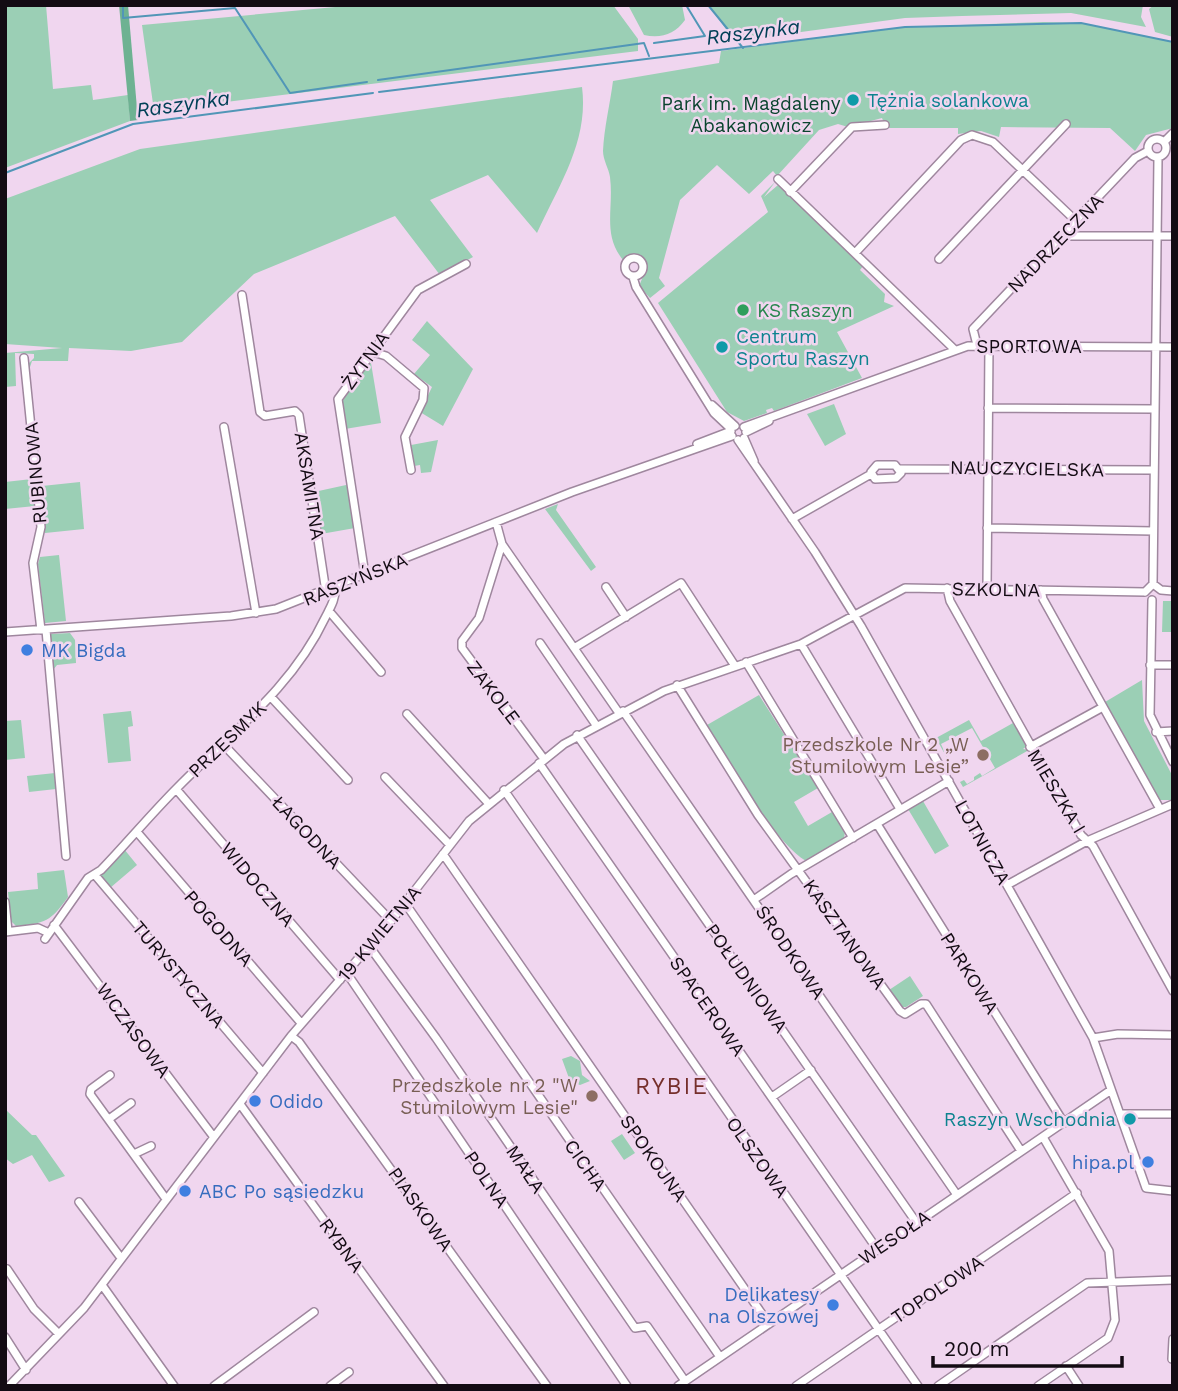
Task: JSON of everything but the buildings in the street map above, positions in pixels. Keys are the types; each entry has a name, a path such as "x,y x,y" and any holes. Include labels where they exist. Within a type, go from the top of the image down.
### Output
{"street":[{"path":"939,258 1066,124"},
{"path":"790,192 852,127 885,125"},
{"path":"1158,158 1170,153 1164,142 1173,133"},
{"path":"855,253 968,136 986,137 1076,221"},
{"name":"NADRZECZNA","path":"976,341 973,329 1135,158 1148,152 1152,141 1164,142"},
{"path":"1148,152 1158,158"},
{"path":"1158,158 1153,584 1161,593"},
{"path":"778,179 955,350"},
{"path":"1062,236 1173,236"},
{"name":"ŻYTNIA","path":"365,575 337,401 370,351 418,290 466,264"},
{"path":"633,276 636,287 709,403 722,421 738,432"},
{"name":"AKSAMITNA","path":"242,295 260,412 265,416 295,411 299,415 326,592"},
{"path":"987,589 989,345"},
{"name":"SPORTOWA","path":"738,432 955,350 989,345 1173,347"},
{"path":"370,351 386,356 424,388 423,400 405,437 411,470"},
{"name":"RUBINOWA","path":"24,358 41,527 33,563 43,630 66,856"},
{"path":"709,403 738,432"},
{"path":"988,408 1154,410"},
{"path":"719,434 723,428 722,421"},
{"path":"224,426 256,614"},
{"name":"RASZYŃSKA","path":"5,632 256,614 326,592 496,522 738,432"},
{"name":"RASZYŃSKA","path":"687,449 719,434 738,432"},
{"name":"LOTNICZA","path":"738,432 758,472 792,519 853,614 1093,1038 1144,1183 1152,1191 1173,1191"},
{"name":"NAUCZYCIELSKA","path":"792,519 871,474 873,467 877,465 895,465 900,469 1153,470"},
{"name":"NAUCZYCIELSKA","path":"871,474 875,479 894,479 900,475 900,469"},
{"path":"496,522 502,544"},
{"path":"987,528 1153,531"},
{"name":"ŚRODKOWA","path":"502,544 755,899 957,1195"},
{"name":"ZAKOLE","path":"502,544 480,618 462,641 461,648 542,761"},
{"path":"574,648 681,583 735,666"},
{"path":"1153,584 1145,592 1152,600 1150,708 1156,732 1173,762"},
{"path":"606,587 626,617"},
{"name":"PRZESMYK","path":"7,931 41,928 47,936 88,878 95,875 176,789 271,697 302,659 328,611 335,588"},
{"name":"SZKOLNA","path":"853,614 905,588 1145,592"},
{"name":"MIESZKA I","path":"947,588 950,601 1030,747 1087,841 1093,846 1173,991"},
{"path":"1041,590 1043,599 1160,808"},
{"path":"1152,600 1161,593 1173,593"},
{"path":"328,611 381,672"},
{"name":"19 KWIETNIA","path":"9,1386 102,1285 301,1023 391,921 450,845 488,803 578,735 621,712 677,685 801,644 853,614"},
{"path":"540,643 596,725"},
{"path":"801,644 900,809"},
{"path":"746,662 853,838"},
{"path":"1150,665 1173,665"},
{"name":"KASZTANOWA","path":"677,685 758,815 902,1014 926,1004 1021,1151"},
{"path":"271,697 348,780"},
{"path":"1030,747 1102,707"},
{"path":"407,714 488,803"},
{"path":"1156,732 1173,731"},
{"name":"POŁUDNIOWA","path":"578,735 916,1222"},
{"name":"ŁAGODNA","path":"222,743 391,921"},
{"name":"SPACEROWA","path":"542,761 877,1249"},
{"path":"385,777 450,845"},
{"path":"755,899 799,869 949,781"},
{"name":"WIDOCZNA","path":"176,789 340,979"},
{"name":"OLSZOWA","path":"504,790 916,1385"},
{"path":"1007,885 1087,841 1173,804"},
{"name":"PARKOWA","path":"877,824 1064,1123"},
{"name":"POGODNA","path":"137,832 301,1023"},
{"name":"SPOKOJNA","path":"443,854 769,1324"},
{"name":"TURYSTYCZNA","path":"95,875 263,1073"},
{"path":"5,902 7,931"},
{"name":"CICHA","path":"405,903 720,1357"},
{"name":"WCZASOWA","path":"54,925 213,1136"},
{"name":"MAŁA","path":"369,946 444,1049 635,1328 647,1326 685,1381"},
{"name":"POLNA","path":"346,972 627,1386"},
{"path":"1093,1038 1173,1035"},
{"name":"PIASKOWA","path":"291,1036 299,1042 395,1171 547,1386"},
{"path":"772,1097 811,1070"},
{"path":"110,1075 89,1091 166,1199"},
{"name":"WESOŁA","path":"678,1386 1111,1090"},
{"path":"109,1119 131,1103"},
{"name":"RYBNA","path":"240,1104 444,1386"},
{"path":"1121,1114 1173,1114"},
{"path":"1038,1386 1108,1338 1114,1327 1109,1251 1043,1137"},
{"path":"134,1154 152,1146"},
{"name":"TOPOLOWA","path":"796,1386 1077,1193"},
{"path":"79,1202 121,1258"},
{"path":"7,1269 34,1309 59,1334"},
{"path":"938,1386 1091,1281 1173,1280"},
{"path":"102,1285 174,1386"},
{"path":"214,1386 314,1312"},
{"path":"5,1337 26,1370"},
{"path":"1172,1359 1173,1339"},
{"path":"1066,1366 1079,1386"},
{"path":"330,1386 349,1372"}],"green space":[{"path":"5,5 46,5 53,89 91,85 93,100 128,95 130,121 5,168"},
{"path":"119,5 128,5 138,120 130,121"},
{"path":"357,5 613,5 638,39 638,51 154,111 142,25"},
{"path":"628,5 682,5 685,20 677,29 667,34 644,35"},
{"path":"708,5 1143,5 1141,17 1146,27 1071,13 962,16 905,18 735,41"},
{"path":"1154,5 1173,5 1173,37 1155,32 1149,9"},
{"name":"Park im. Magdaleny Abakanowicz","path":"1081,23 1173,42 1173,128 1146,135 1135,151 1110,128 1001,127 999,137 981,131 958,134 958,128 886,128 882,118 848,127 838,124 819,130 777,176 773,171 749,194 717,165 680,200 659,278 665,286 650,298 639,286 647,267 645,262 633,254 623,260 617,250 610,221 610,177 603,151 613,81 719,63 721,51 903,27"},
{"path":"582,87 583,107 577,144 537,233 488,175 430,200 473,257 440,275 395,216 254,274 182,342 131,351 69,348 68,361 32,361 28,373 28,364 34,354 15,353 16,386 5,387 5,353 62,348 5,344 5,199 140,149"},
{"name":"KS Raszyn","path":"775,182 764,197 778,185 863,266 860,270 885,294 884,302 894,306 837,332 862,378 774,411 772,408 766,410 767,413 744,421 727,412 658,303 768,212 761,196"},
{"path":"427,321 473,369 443,426 420,412 432,387 414,374 430,355 412,340"},
{"path":"370,357 381,423 345,429 342,402"},
{"path":"834,404 846,434 825,446 807,414"},
{"path":"438,440 431,472 421,473 420,465 414,466 411,445"},
{"path":"32,479 35,506 5,509 5,482"},
{"path":"80,482 84,529 45,533 42,486"},
{"path":"349,486 355,528 321,534 314,492"},
{"path":"558,504 556,510 596,567 591,571 545,509"},
{"path":"59,555 66,621 45,623 38,564 40,557"},
{"path":"1163,601 1173,601 1173,632 1162,632"},
{"path":"70,633 75,640 76,663 57,665 53,670 51,651 58,644 51,644 50,634"},
{"path":"1142,680 1144,721 1173,777 1173,800 1160,800 1105,702"},
{"path":"759,695 818,788 794,802 808,826 832,812 845,832 844,838 806,861 779,836 707,725"},
{"path":"131,711 133,726 128,727 131,761 108,763 103,714"},
{"path":"21,720 25,758 5,760 5,721"},
{"path":"969,720 981,741 1013,723 1027,746 1023,749 1029,750 963,787 960,782 964,780 967,784 980,773 982,776 995,768 972,728 941,744 948,760 936,738"},
{"path":"55,773 56,789 29,792 27,776"},
{"path":"923,801 949,846 935,854 908,809"},
{"path":"124,849 137,865 110,888 100,875"},
{"path":"64,870 68,897 56,912 41,922 16,926 11,921 8,892 38,889 37,873"},
{"path":"910,976 923,996 906,1007 901,1007 889,990"},
{"path":"571,1056 580,1061 582,1075 590,1081 580,1085 570,1081 562,1059"},
{"path":"5,1109 32,1135 36,1135 65,1176 49,1182 32,1155 13,1164 5,1158"},
{"path":"622,1134 635,1153 624,1160 611,1141"}],"waterway":[{"path":"123,5 123,18 235,8 290,93 367,82"},
{"path":"654,43 705,36 686,5"},
{"path":"708,5 743,48"},
{"name":"Raszynka","path":"379,92 905,27 1081,23 1173,42"},
{"path":"378,80 644,43 649,56"},
{"name":"Raszynka","path":"5,173 133,124 373,93"}],"place":[{"name":"Tężnia solankowa","path":"853,100"},
{"name":"KS Raszyn","path":"743,310"},
{"name":"Centrum Sportu Raszyn","path":"722,347"},
{"name":"MK Bigda","path":"27,650"},
{"name":"Przedszkole Nr 2 „W Stumilowym Lesie”","path":"983,755"},
{"name":"Przedszkole nr 2 \"W Stumilowym Lesie\"","path":"592,1096"},
{"name":"Odido","path":"255,1101"},
{"name":"Raszyn Wschodnia","path":"1130,1119"},
{"name":"hipa.pl","path":"1148,1162"},
{"name":"ABC Po sąsiedzku","path":"185,1191"},
{"name":"Delikatesy na Olszowej","path":"833,1305"}],"district":[{"name":"RYBIE","path":"672,1086"}]}
